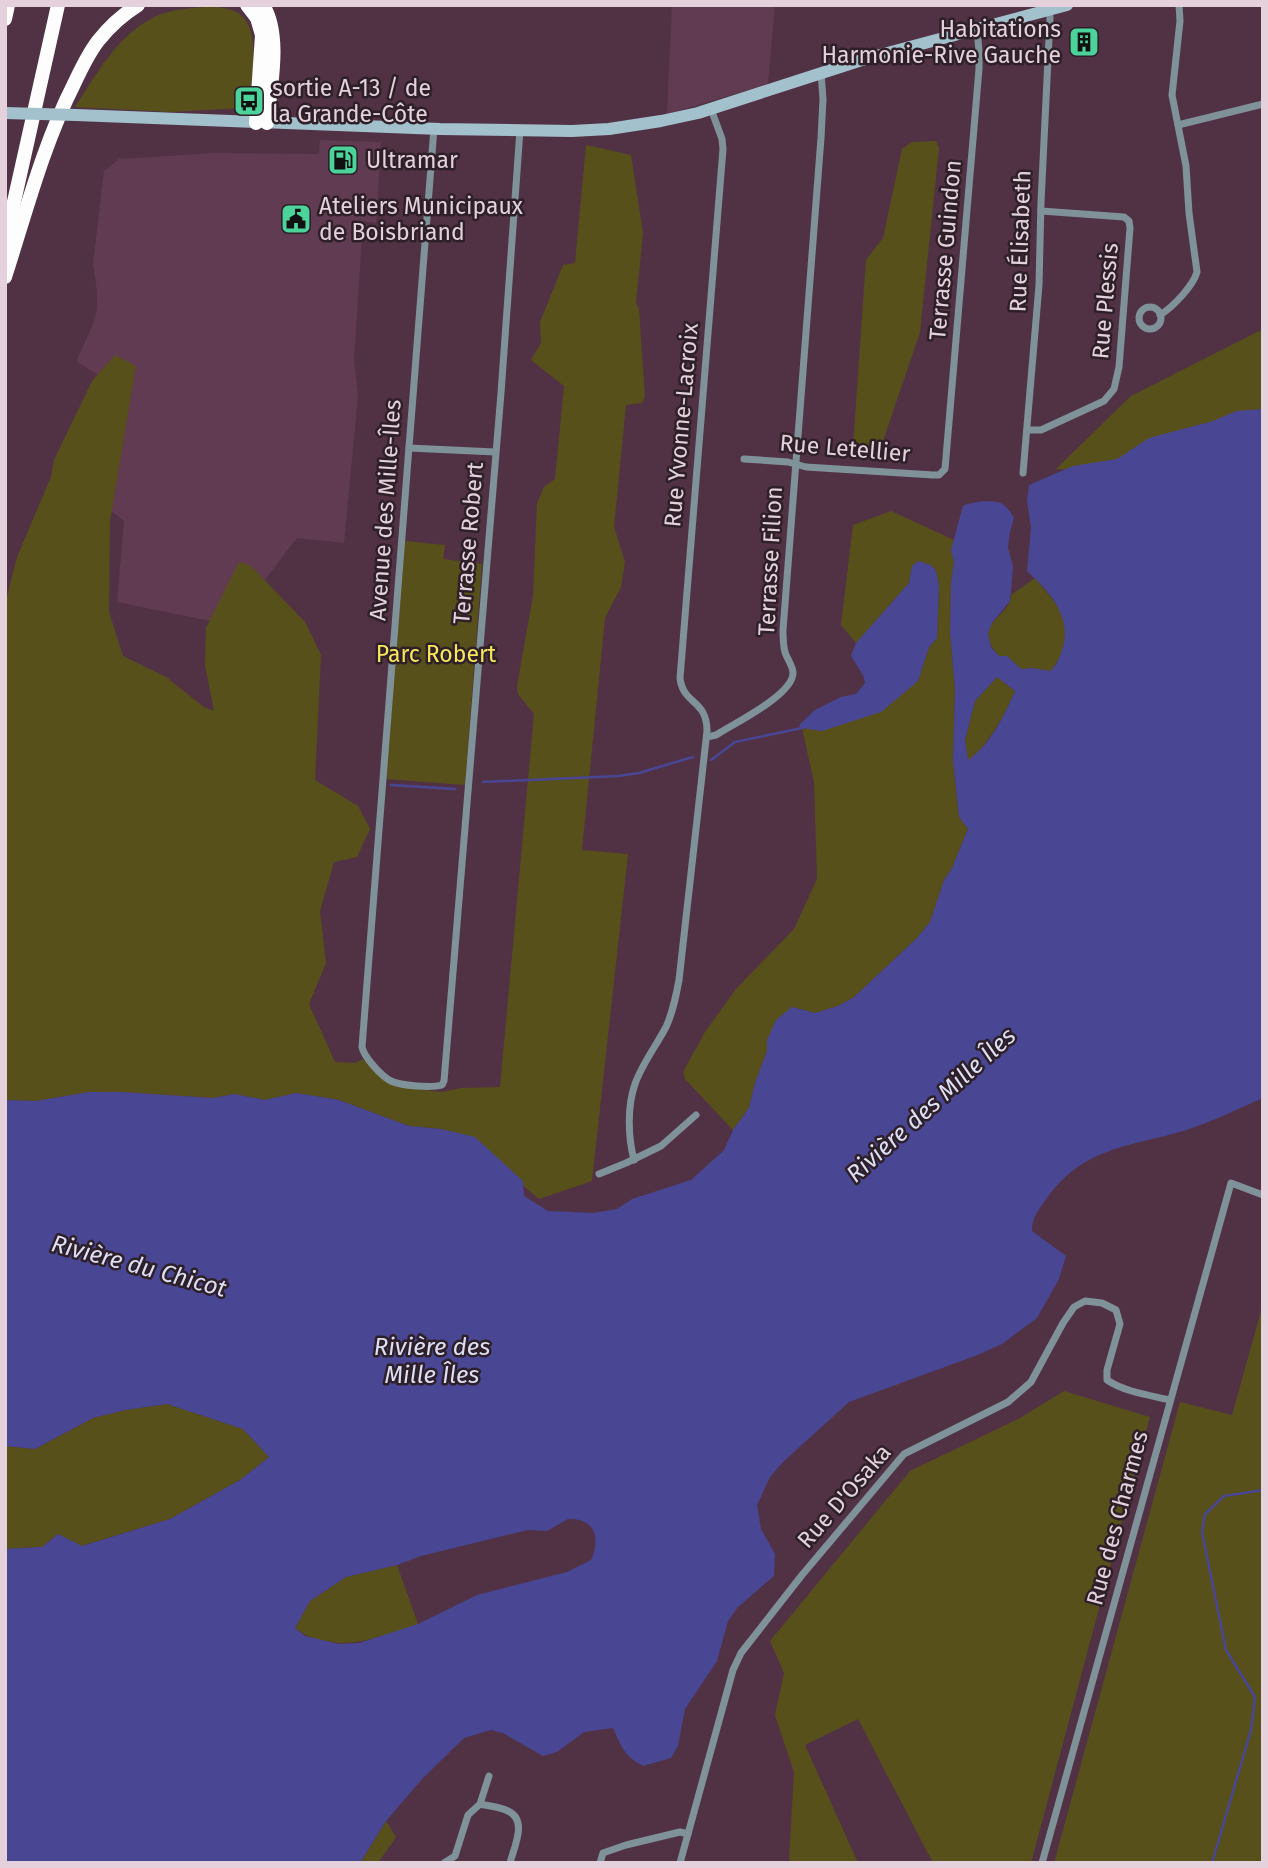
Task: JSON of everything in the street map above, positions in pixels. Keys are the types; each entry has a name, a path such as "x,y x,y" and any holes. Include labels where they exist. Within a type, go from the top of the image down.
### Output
{"highway":[{"path":"5,19 8,5"},
{"path":"5,242 58,5"},
{"path":"5,277 46,149 72,88 99,40 117,21 138,5"},
{"path":"247,5 257,18 262,35 262,123"},
{"path":"262,123 274,38 271,21 263,5"}],"main road":[{"path":"5,113 434,128 572,131 608,129 669,120 711,109 821,73 1067,5"}],"street":[{"path":"1160,315 1171,307 1197,272 1186,166 1172,92 1180,21 1179,5"},
{"name":"Rue Élisabeth","path":"1023,473 1039,285 1049,10"},
{"name":"Terrasse Guindon","path":"942,473 947,463 979,69 977,29"},
{"name":"Terrasse Filion","path":"707,737 716,735 763,706 785,689 793,676 783,643 821,138 821,73"},
{"path":"1178,125 1263,104"},
{"name":"Rue Yvonne-Lacroix","path":"707,737 708,727 704,713 683,691 680,674 723,149 711,109"},
{"name":"Avenue des Mille-Îles","path":"434,128 362,1047 366,1057 390,1081 438,1087 443,1084"},
{"name":"Terrasse Robert","path":"443,1084 520,130"},
{"name":"Rue Plessis","path":"1027,430 1041,430 1096,405 1109,396 1115,387 1119,367 1130,228 1128,220 1119,216 1041,211"},
{"path":"409,447 495,452"},
{"name":"Rue Letellier","path":"744,459 781,461 806,467 936,475 942,473"},
{"path":"634,1160 630,1119 634,1085 669,1019 678,989 707,737"},
{"path":"599,1174 661,1146 696,1115"},
{"name":"Rue des Charmes","path":"1042,1863 1231,1183 1263,1195"},
{"name":"Rue D'Osaka","path":"680,1863 733,1670 741,1653 802,1575 904,1454 1008,1402 1031,1382 1063,1323 1074,1307 1085,1301 1102,1303 1116,1310 1120,1324 1107,1370 1107,1380 1129,1390 1170,1400"},
{"path":"444,1863 456,1856 468,1815 480,1804 489,1776"},
{"path":"480,1804 510,1811 517,1818 520,1827 510,1863"},
{"path":"600,1863 603,1853 626,1844 680,1832 688,1834"}],"shaded area":[{"path":"672,5 775,5 768,84 667,114"},
{"path":"320,140 381,142 376,223 363,221 354,360 358,396 344,543 297,538 230,625 117,602 124,521 91,494 103,378 76,361 92,327 97,309 93,264 104,171 119,159 215,153 319,154"}],"green space":[{"path":"206,7 234,11 243,17 249,26 253,50 252,76 250,99 242,108 171,112 75,107 114,50 138,27 168,12"},
{"path":"936,141 939,148 920,332 883,441 875,451 858,450 853,446 866,260 883,238 902,149 912,142"},
{"path":"586,145 631,155 643,233 636,303 639,309 645,397 642,403 626,405 614,527 625,562 621,587 605,618 582,850 628,854 592,1181 539,1199 493,1160 441,1129 409,1126 339,1100 297,1093 265,1100 234,1094 213,1098 89,1092 36,1101 5,1100 5,604 17,557 51,477 54,460 92,381 115,355 136,366 110,522 109,612 123,656 166,677 204,707 214,711 205,665 206,628 239,562 250,565 305,622 321,655 315,780 358,806 370,829 357,857 334,862 320,911 326,963 309,1004 335,1062 355,1063 363,1059 386,1082 398,1087 442,1092 461,1088 500,1087 534,714 518,694 517,686 533,596 537,503 544,487 555,479 564,386 531,360 541,343 540,322 563,265 575,263"},
{"path":"1263,329 1263,434 1111,472 1056,469 1131,396"},
{"path":"891,511 954,540 951,550 954,562 950,632 955,689 953,761 959,817 968,829 952,868 944,880 930,922 917,938 854,997 838,1006 815,1013 792,1007 767,1040 767,1051 749,1108 733,1130 685,1079 683,1072 705,1032 736,989 794,929 817,879 814,782 802,728 822,731 918,681 929,647 937,638 939,585 936,571 931,565 912,566 909,583 856,643 841,625 853,525"},
{"name":"Parc Robert","path":"405,541 445,545 443,559 482,564 465,785 386,779"},
{"path":"1035,578 1060,612 1066,631 1062,653 1050,671 1021,669 1007,656 999,656 988,636 989,629 1009,603 1011,595"},
{"path":"997,677 1015,691 996,729 968,761 965,740 975,701"},
{"path":"1263,1304 1263,1863 1054,1863 1180,1402 1232,1415"},
{"path":"1064,1391 1150,1417 1031,1863 933,1863 858,1719 805,1745 858,1863 791,1863 789,1859 794,1772 775,1715 784,1673 770,1641 910,1471 1020,1418"},
{"path":"167,1404 243,1429 269,1457 240,1480 170,1519 81,1546 58,1534 42,1547 5,1549 5,1446 35,1449 93,1418"},
{"path":"397,1565 418,1624 372,1639 349,1643 316,1639 295,1628 310,1601 346,1577"},
{"path":"386,1821 396,1837 378,1863 360,1863"}],"water":[{"name":"Rivière des Mille Îles","path":"1263,409 1263,1098 1193,1128 1108,1151 1076,1168 1047,1198 1033,1221 1032,1231 1066,1256 1059,1279 1037,1318 1002,1344 849,1402 783,1462 770,1477 757,1505 761,1529 775,1554 774,1576 738,1607 728,1621 717,1661 685,1709 678,1746 671,1758 643,1766 627,1754 613,1728 584,1732 557,1752 543,1756 503,1733 491,1730 464,1738 422,1779 386,1821 360,1863 5,1863 5,1549 42,1547 58,1534 82,1546 170,1519 240,1480 269,1457 243,1429 167,1404 93,1418 35,1449 5,1446 5,1100 36,1101 89,1092 121,1092 213,1098 234,1094 265,1100 296,1093 339,1100 409,1126 441,1129 475,1137 523,1181 524,1196 548,1211 593,1213 617,1209 632,1199 691,1180 724,1150 733,1130 749,1108 767,1051 767,1040 776,1020 792,1007 815,1013 838,1006 854,997 917,938 930,922 944,880 952,868 968,829 959,817 953,761 955,689 950,632 954,562 951,550 963,506 970,503 998,502 1007,508 1014,518 1008,548 1013,566 1010,601 992,623 988,633 991,647 999,656 1007,656 1021,669 1050,671 1061,653 1065,629 1063,618 1052,598 1027,571 1031,528 1027,500 1029,485 1073,466 1117,459 1149,438 1213,421 1236,411","holes":["997,677 1015,691 990,738 968,760 965,740 975,701","568,1519 590,1526 595,1544 591,1560 567,1572 477,1595 418,1624 359,1643 339,1644 305,1636 295,1628 310,1601 346,1577 528,1530 547,1531"]},
{"path":"918,561 931,565 936,571 939,585 937,638 929,647 918,681 881,712 822,731 802,728 799,725 815,710 841,697 856,694 865,683 851,656 856,643 909,583 912,566"}],"waterway":[{"path":"711,760 735,742 802,728"},
{"path":"483,782 618,776 639,773 693,757"},
{"path":"391,785 455,789"},
{"path":"1212,1863 1251,1730 1255,1697 1226,1650 1202,1532 1205,1514 1224,1496 1263,1490"}],"place":[{"name":"Habitations Harmonie-Rive Gauche","path":"1084,42"},
{"name":"sortie A-13 / de la Grande-Côte","path":"249,101"},
{"name":"Ultramar","path":"343,160"},
{"name":"Ateliers Municipaux de Boisbriand","path":"296,219"}],"water label":[{"name":"Rivière du Chicot","path":"139,1266"}]}
